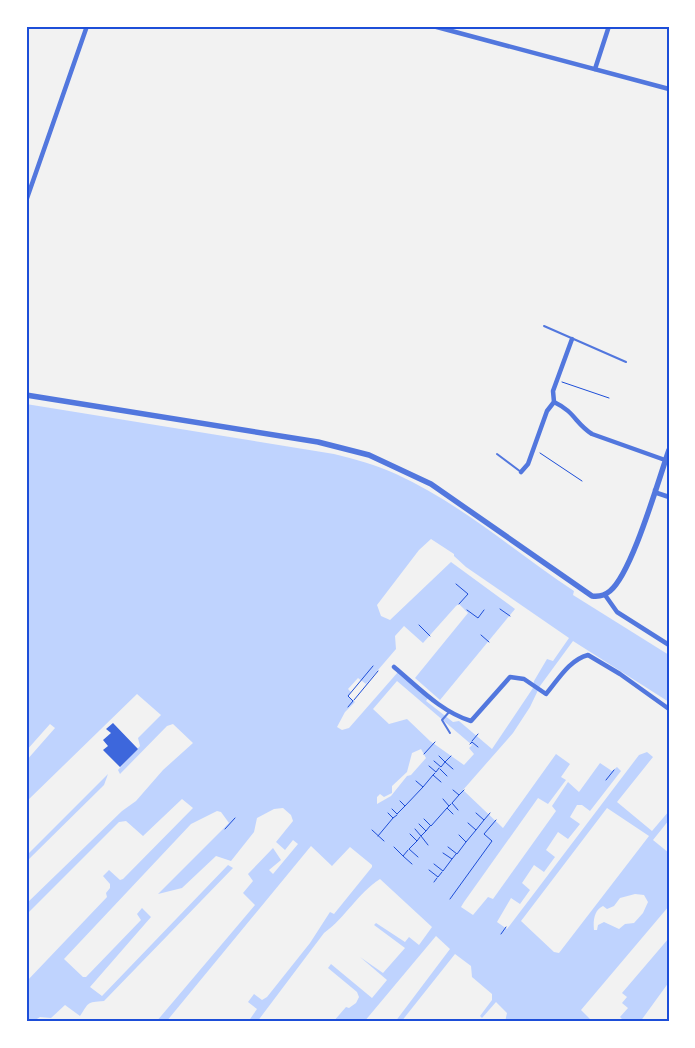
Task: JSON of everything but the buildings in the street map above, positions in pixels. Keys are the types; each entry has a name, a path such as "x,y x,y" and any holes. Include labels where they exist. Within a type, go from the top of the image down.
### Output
{"street":[{"path":"26,202 87,26"},
{"path":"433,26 669,89"},
{"path":"595,69 609,26"},
{"path":"522,472 528,464 547,411 554,402 553,391 572,339"},
{"path":"26,395 318,442 369,455 431,484 592,596 605,595 617,584 627,566 669,450"},
{"path":"554,402 574,414 585,429 592,434 665,460"},
{"path":"655,490 657,493 669,497"},
{"path":"605,595 617,612 669,645"},
{"path":"394,666 448,713 471,721 510,677 520,677 546,694 571,664 578,658 588,656 620,674 669,709"}],"lane":[{"path":"544,326 626,362"},
{"path":"497,454 522,472"},
{"path":"448,713 442,720 450,733"}],"path":[{"path":"557,380 609,398"},
{"path":"533,448 582,481"},
{"path":"456,584 468,594 459,604"},
{"path":"500,609 510,616"},
{"path":"467,610 478,618 484,610"},
{"path":"419,625 430,636"},
{"path":"481,636 489,642"},
{"path":"354,700 348,696 373,666"},
{"path":"348,707 378,671"},
{"path":"478,734 471,743 478,747"},
{"path":"424,754 435,742"},
{"path":"439,756 453,769"},
{"path":"378,836 451,756"},
{"path":"434,760 448,776"},
{"path":"429,766 436,772"},
{"path":"606,780 614,770"},
{"path":"433,775 441,782"},
{"path":"416,781 422,787"},
{"path":"453,790 459,795"},
{"path":"403,856 464,790"},
{"path":"443,799 449,806"},
{"path":"400,801 405,806"},
{"path":"452,803 458,810"},
{"path":"447,808 453,814"},
{"path":"392,809 397,814"},
{"path":"388,813 394,818"},
{"path":"476,813 484,820"},
{"path":"434,882 490,813"},
{"path":"224,829 235,818"},
{"path":"424,819 431,826"},
{"path":"450,898 492,841 484,834 496,820"},
{"path":"468,823 476,830"},
{"path":"419,824 426,831"},
{"path":"415,829 428,845"},
{"path":"372,830 384,841"},
{"path":"410,834 417,841"},
{"path":"458,835 466,842"},
{"path":"394,847 412,864"},
{"path":"448,847 457,854"},
{"path":"409,849 418,857"},
{"path":"443,853 452,859"},
{"path":"434,864 443,871"},
{"path":"429,870 438,877"},
{"path":"501,934 506,927"}],"water":[{"path":"26,404 334,454 365,462 388,471 443,499 574,591 573,595 669,655 669,702 573,641 540,686 530,707 513,733 463,790 503,828 556,754 570,764 561,777 566,780 548,804 538,798 461,907 473,915 488,897 493,899 556,811 552,806 568,782 579,792 600,763 612,771 617,767 621,771 590,811 582,805 577,805 570,817 580,824 568,839 558,832 546,850 555,857 544,872 534,865 522,883 530,890 520,904 511,898 497,922 507,929 639,755 647,752 653,757 617,802 652,831 669,811 669,820 653,840 669,853 669,906 581,1010 593,1022 505,1022 507,1013 496,1002 482,1018 480,1016 492,1000 492,994 472,977 471,966 455,954 401,1022 395,1022 450,949 436,936 364,1022 333,1022 346,1007 349,1008 356,1003 359,997 357,992 328,968 331,964 372,998 387,980 360,957 383,973 405,948 374,925 376,923 405,942 409,937 419,945 432,927 380,879 365,891 339,920 324,933 257,1022 248,1022 257,1009 248,1002 254,994 262,1000 267,997 310,943 330,912 334,914 372,867 350,847 332,866 311,846 166,1022 156,1022 255,905 243,893 253,881 248,874 273,848 281,860 269,870 273,874 298,844 293,840 285,850 276,842 293,821 291,815 283,808 274,809 257,818 254,832 231,861 216,856 182,888 158,894 229,823 221,812 217,811 191,824 64,959 83,977 86,977 141,920 137,914 142,908 151,917 90,987 102,996 228,865 233,868 104,1001 89,1004 80,1016 65,1005 51,1018 40,1017 32,1022 26,1022 26,982 107,897 106,893 110,888 110,884 103,876 109,870 120,880 123,879 193,808 182,799 143,836 126,821 119,822 26,915 26,904 122,811 136,801 163,770 193,743 173,724 167,726 120,774 118,770 140,746 138,738 161,715 137,694 26,802 26,761 55,728 50,724 26,751","holes":["431,539 454,554 466,567 569,638 553,661 547,659 534,681 533,688 492,749 459,721 453,722 426,701 428,698 398,672 349,728 342,730 337,727 345,712 355,702 348,696 351,692 348,689 358,678 366,684 396,649 395,636 404,626 423,643 456,606 459,604 468,613 415,678 440,700 515,609 451,562 390,620 381,616 377,605 419,550","397,681 472,745 469,748 474,754 464,765 430,741 407,719 389,724 373,709","421,749 426,758 411,775 407,776 391,796 377,804 377,797 380,794 384,797 392,793 392,786 407,772 412,753","607,808 649,836 559,953 554,952 521,921","635,894 644,895 648,902 643,913 634,923 625,924 619,929 604,922 598,925 597,930 594,930 594,920 598,910 603,906 607,909 614,906 620,898"]},
{"path":"108,774 104,785 26,862 26,856"},
{"path":"669,938 669,982 640,1022 625,1022 620,1017 628,1008 622,1003 627,997 622,993"}]}
